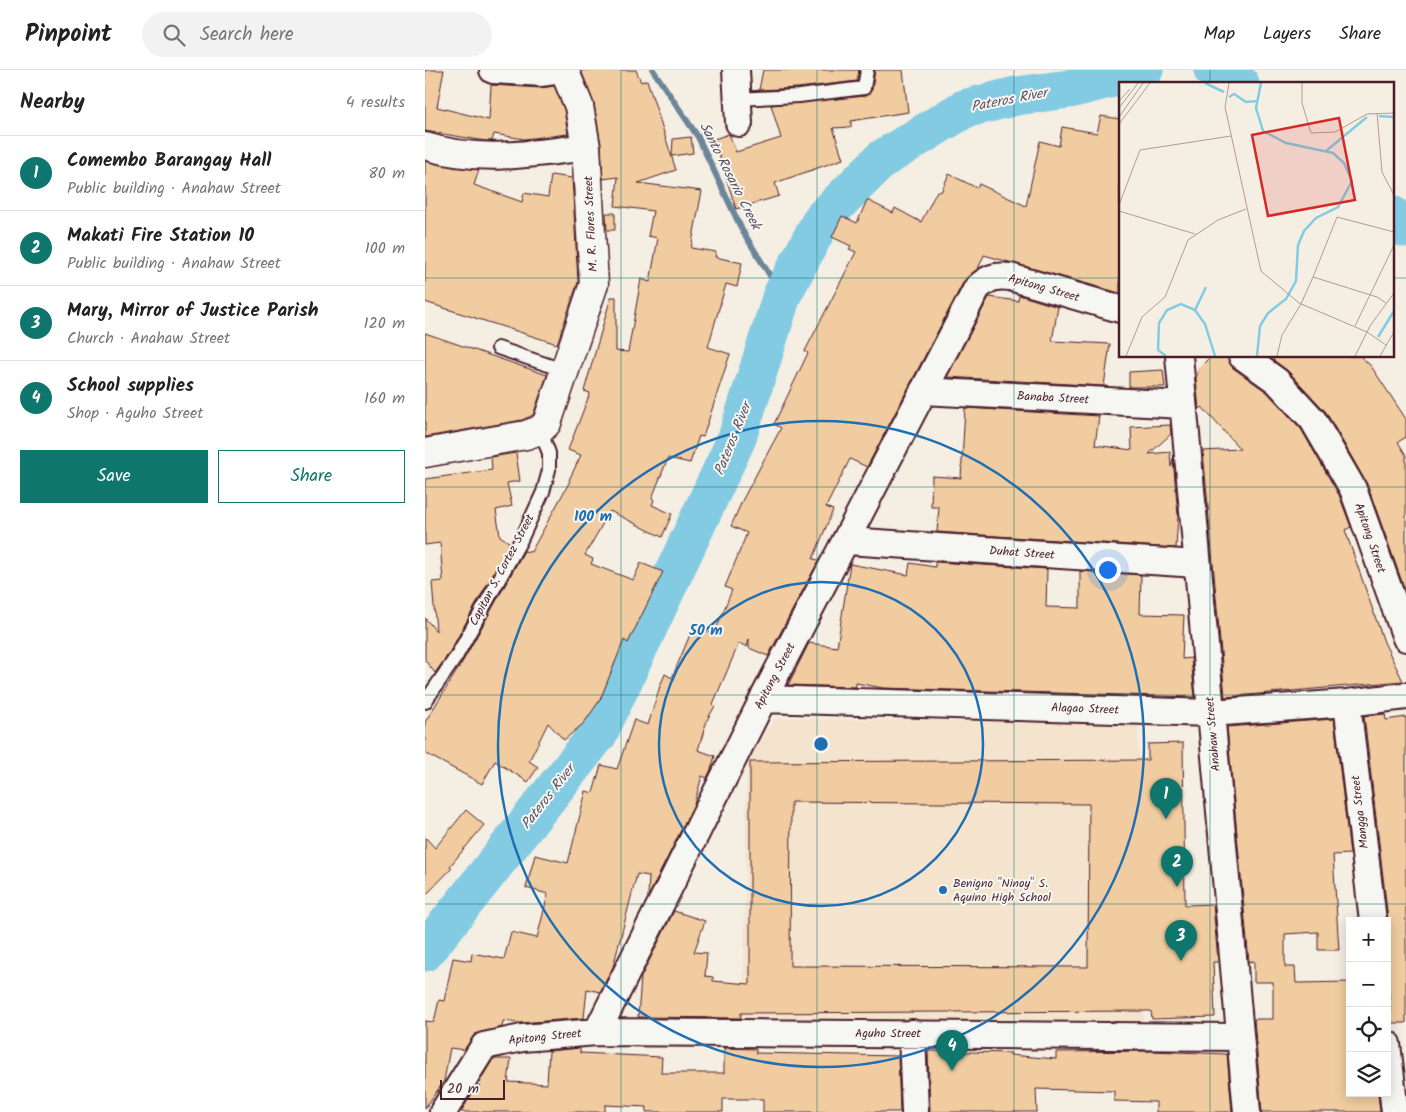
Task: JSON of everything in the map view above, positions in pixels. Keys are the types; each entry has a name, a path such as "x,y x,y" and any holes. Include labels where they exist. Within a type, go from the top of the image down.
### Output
{"street":[{"path":"493,70 542,73 563,70"},
{"name":"M. R. Flores Street","path":"540,430 547,423 594,284 586,147 579,106 563,70"},
{"path":"736,70 737,111"},
{"path":"425,146 444,152 480,157 586,147"},
{"name":"Apitong Street","path":"443,1112 484,1046 522,1038 597,1032 763,699 847,541 977,288 996,275 1010,277 1119,310"},
{"name":"Anahaw Street","path":"1179,358 1247,1112"},
{"name":"Apitong Street","path":"1245,358 1277,382 1313,420 1353,489 1406,638"},
{"name":"Banaba Street","path":"923,391 1183,405"},
{"path":"425,453 526,435 540,430"},
{"name":"Duhat Street","path":"847,541 1197,564"},
{"name":"Alagao Street","path":"763,699 1211,713 1347,703 1406,696"},
{"name":"Mangga Street","path":"1347,703 1373,917"},
{"path":"915,1112 916,1029"},
{"name":"Aguho Street","path":"597,1032 916,1029 1240,1037"},
{"path":"1388,1052 1395,1112"}],"lane":[{"path":"737,111 799,96 864,88 867,70"},
{"path":"498,348 566,371"},
{"name":"Capitan S. Cortez Street","path":"425,702 456,657 521,540 543,492 549,470 549,453 540,430"}],"shaded area":[{"name":"Benigno \"Ninoy\" S. Aquino High School","path":"775,718 1138,724 1144,1023 743,1025 747,757"}],"building":[{"path":"425,70 444,70 437,107 489,120 491,85 541,88 554,86 564,110 568,134 524,139 494,134 492,141 486,141 425,131"},
{"path":"581,70 636,70 641,82 647,80 676,170 638,183 702,191 691,248 716,252 715,257 742,263 737,287 726,284 708,347 730,354 703,437 699,436 690,463 668,458 652,498 654,500 652,505 672,514 662,537 610,511 585,555 593,559 591,564 633,580 641,563 663,572 628,643 624,640 600,700 584,723 564,740 548,723 529,761 538,767 528,782 495,761 482,784 425,753 425,722 463,661 524,551 531,552 570,481 581,455 568,450 590,393 584,391 611,297 616,297 616,351 628,352 641,279 650,282 658,238 648,236 653,211 615,206 618,177 603,179 601,144 594,103"},
{"path":"763,70 859,70 857,81 798,88 759,90"},
{"path":"875,70 903,70 908,112 851,121 851,127 833,128 843,159 775,183 779,196 736,209 714,139 729,134 736,152 781,138 771,105 866,96 872,90"},
{"path":"1101,116 1119,119 1119,293 984,255 978,269 964,281 867,467 850,459 826,507 833,510 813,559 819,560 768,656 749,648 749,639 747,647 739,643 713,704 715,706 707,720 698,750 715,756 711,769 707,778 702,776 694,804 648,897 649,876 637,874 613,967 600,992 587,989 584,1018 520,1023 503,1021 502,1027 475,1034 464,1050 450,1048 444,1081 425,1108 425,1021 434,1022 439,1000 444,1001 453,958 471,961 472,953 504,959 511,932 537,938 548,894 526,888 535,855 568,863 586,791 593,793 601,765 617,769 634,720 648,725 665,674 672,678 694,625 714,634 732,590 725,587 747,533 731,526 743,499 781,428 774,424 808,353 805,351 856,252 849,249 851,246 832,237 842,216 857,223 867,200 893,213 895,208 921,222 937,191 941,192 949,174 977,188 979,184 1026,206 1040,141 1059,146 1062,127 1097,133"},
{"path":"691,137 693,153 672,156 673,139"},
{"path":"425,161 479,170 474,185 522,202 524,193 548,197 551,175 572,178 578,282 557,344 425,302"},
{"path":"606,213 615,213 615,230 607,230"},
{"path":"1019,295 1058,307 1052,341 1110,344 1104,386 947,377 989,297 1018,301"},
{"path":"425,333 547,375 533,415 522,420 425,437"},
{"path":"1209,358 1228,358 1233,368 1267,392 1301,429 1339,495 1351,527 1345,530 1384,642 1403,681 1225,697 1203,451 1240,449 1202,407 1199,410 1196,378 1199,368"},
{"path":"1271,358 1362,358 1371,366 1406,419 1406,437 1398,442 1406,455 1406,593 1367,484 1326,412 1288,371"},
{"path":"1163,370 1165,387 1129,387 1129,372"},
{"path":"965,408 1099,416 1095,445 1132,450 1131,427 1170,425 1171,434 1149,454 1170,452 1171,467 1173,458 1178,515 1176,548 937,532 939,507 931,507 932,476 961,478"},
{"path":"516,453 520,481 507,483 512,506 496,510 500,536 510,543 449,653 435,673 425,660 425,618 436,631 432,582 443,581 440,543 425,545 425,479 492,470 491,457"},
{"path":"935,562 1047,569 1046,607 1080,608 1080,571 1141,575 1140,614 1184,615 1182,659 1191,658 1195,697 883,688 856,683 856,687 788,685 809,643 837,647 850,564 908,575 910,563 935,567"},
{"path":"1385,714 1386,720 1406,717 1406,1023 1391,1023 1391,917 1388,917 1364,716"},
{"path":"1334,719 1350,854 1333,855 1339,950 1318,950 1318,932 1285,934 1285,967 1295,967 1296,983 1346,982 1346,1097 1378,1097 1380,1112 1262,1112 1254,1019 1273,1019 1273,982 1254,982 1254,961 1249,962 1227,727"},
{"path":"1183,743 1185,905 1213,904 1218,962 1213,962 1215,1017 1152,1019 1151,1011 741,1013 741,1018 638,1017 641,977 674,911 705,921 694,952 707,953 705,976 713,977 713,981 750,984 750,762 1148,760 1148,744","holes":["791,802 1089,804 1088,967 790,966"]},
{"path":"466,810 484,825 450,866 452,868 425,896 425,837 435,848"},
{"path":"580,1048 580,1053 662,1057 661,1073 724,1073 724,1048 756,1049 756,1053 898,1056 900,1112 763,1112 763,1099 723,1099 723,1112 646,1112 647,1107 605,1105 605,1112 461,1112 477,1085 480,1086 481,1079 493,1059 511,1059 508,1082 547,1084 549,1051"},
{"path":"928,1051 1011,1053 1010,1055 1056,1059 1056,1052 1152,1051 1227,1054 1232,1112 1156,1112 1156,1102 1114,1101 1114,1091 1036,1089 1037,1112 930,1112"}],"waterway":[{"name":"Santo Rosario Creek","path":"653,70 698,137 742,230 782,295"},
{"name":"Pateros River","path":"425,952 598,734 737,438 782,295 822,219 882,159 964,109 1016,96 1069,89 1144,70"},
{"name":"Pateros River","path":"1213,70 1228,74 1238,82"},
{"name":"Pateros River","path":"1393,216 1406,228"}],"place":[{"name":"Comembo Barangay Hall","path":"1166,819"},
{"name":"Makati Fire Station 10","path":"1177,887"},
{"name":"Benigno \"Ninoy\" S. Aquino High School","path":"943,890"},
{"name":"Mary, Mirror of Justice Parish","path":"1181,961"},
{"name":"School supplies","path":"952,1071"}]}
